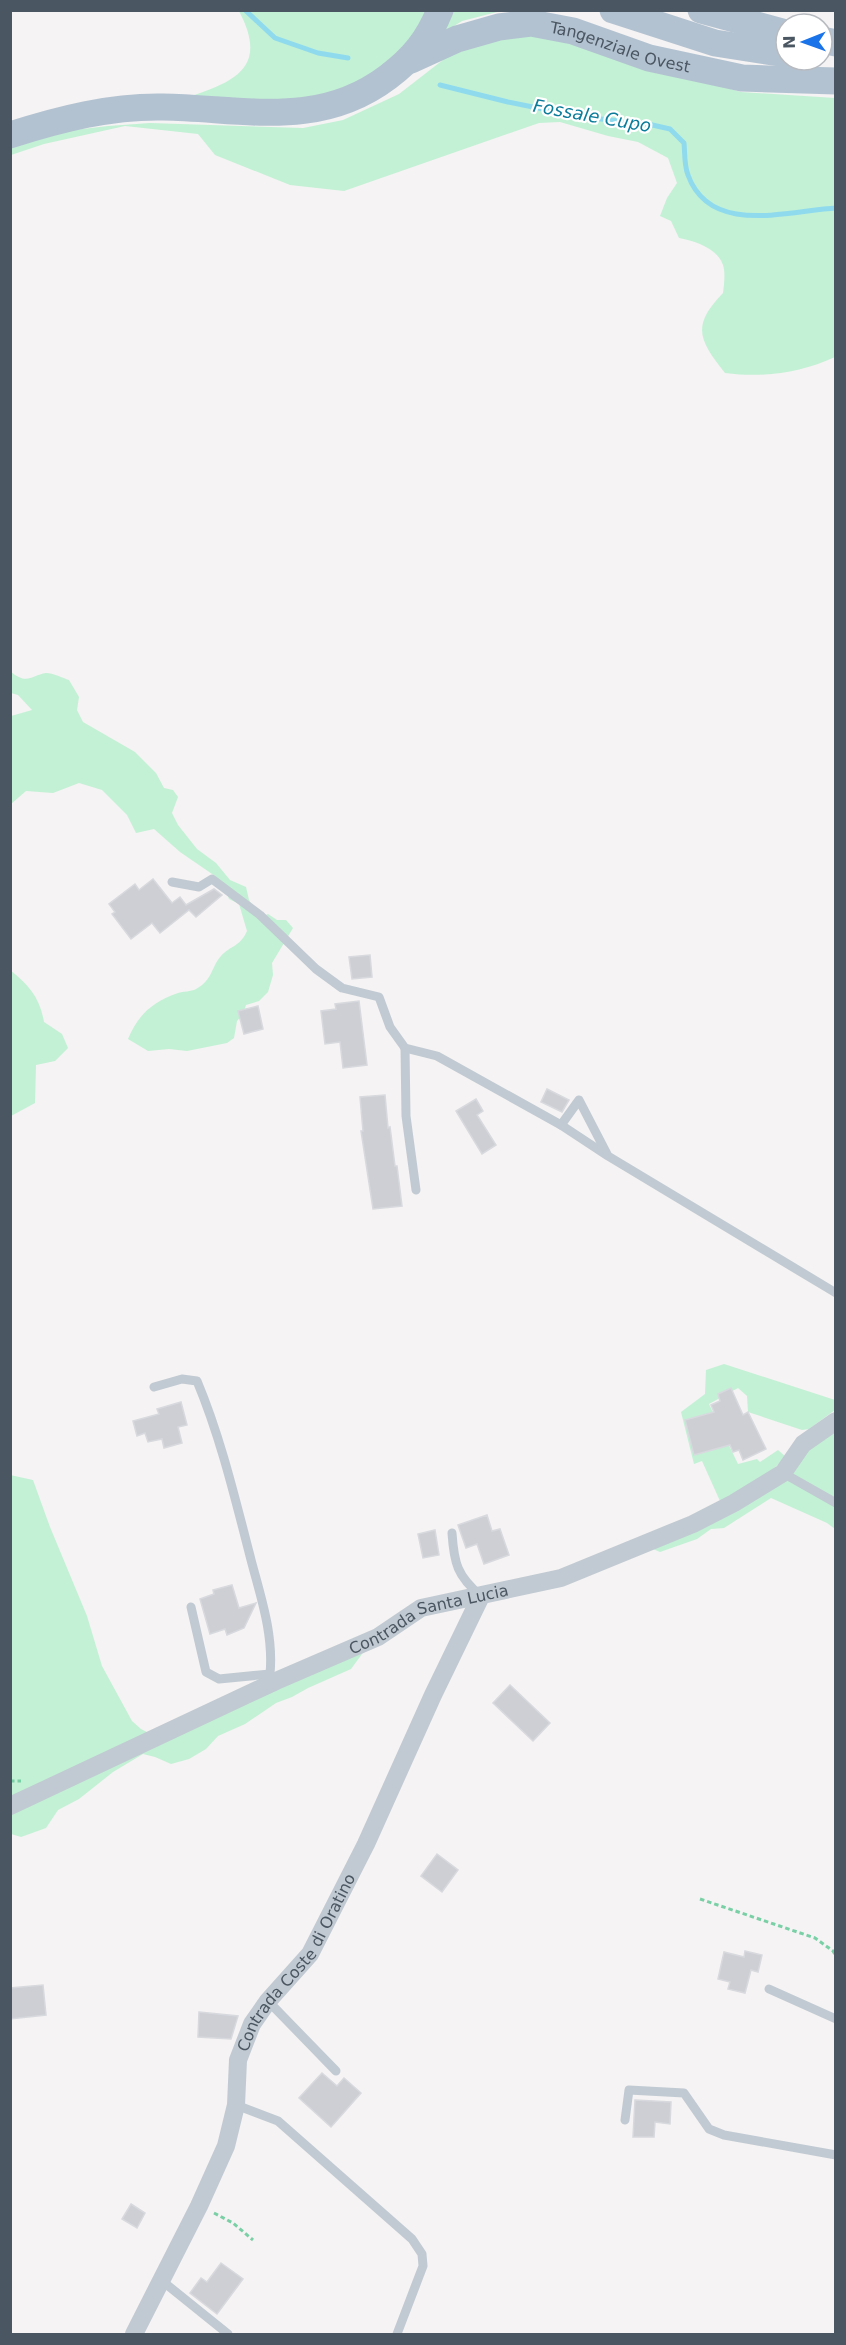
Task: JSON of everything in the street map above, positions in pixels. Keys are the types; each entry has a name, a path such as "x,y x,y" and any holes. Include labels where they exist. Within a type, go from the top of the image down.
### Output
{"main road":[{"path":"10,135 48,123 117,108 162,107 257,113 317,110 338,105 376,86 410,60 434,27 440,10"},
{"path":"613,10 715,43 774,52"},
{"path":"701,10 774,30"},
{"name":"Tangenziale Ovest","path":"410,60 457,39 488,30 531,23 573,31 649,58 742,78 836,81"}],"street":[{"name":"Contrada Santa Lucia","path":"10,1806 273,1677 378,1637 421,1608 561,1578 693,1524 734,1503 783,1473 803,1444 836,1421"},
{"name":"Contrada Coste di Oratino","path":"134,2334 199,2206 226,2146 236,2105 238,2060 252,2024 268,2001 310,1954 366,1844 481,1596"}],"lane":[{"path":"172,882 199,886 212,879 260,915 316,969 342,988 380,997 390,1027 405,1048 406,1116 416,1190"},
{"path":"405,1048 437,1056 561,1125 608,1156 836,1293"},
{"path":"561,1125 579,1100 608,1156"},
{"path":"154,1387 182,1379 197,1380 231,1480 266,1619 272,1650 273,1677 219,1679 206,1672 191,1607"},
{"path":"783,1473 836,1503"},
{"path":"452,1533 454,1556 465,1583 481,1596"},
{"path":"770,1989 836,2019"},
{"path":"268,2001 336,2071"},
{"path":"625,2120 629,2090 684,2093 709,2129 724,2135 836,2155"},
{"path":"236,2105 278,2121 412,2239 422,2253 423,2266 397,2334"},
{"path":"161,2280 228,2334"}],"path":[{"path":"699,1899 815,1938 833,1951 836,1956"},
{"path":"199,2206 233,2223 253,2240"}],"green space":[{"path":"239,11 433,11 390,64 310,106 191,96 223,83 244,67 249,57 250,44 247,29"},
{"path":"451,11 501,11 462,21 440,35"},
{"path":"522,30 741,92 835,98 835,357 809,367 782,373 754,375 725,373 709,351 702,333 706,315 723,293 724,269 722,262 713,251 692,241 679,238 671,221 660,216 667,198 677,183 668,158 638,142 560,122 539,123 344,191 290,185 215,155 198,134 125,126 44,144 11,155 11,145 56,132 108,126 150,123 303,128 343,120 399,94 448,56"},
{"path":"10,671 25,679 46,673 69,680 79,697 77,710 83,722 135,752 156,773 164,788 173,790 178,797 172,813 178,825 197,849 216,863 230,880 246,887 249,900 260,918 268,914 277,920 286,920 293,928 272,963 273,975 268,992 259,1001 246,1005 237,1021 234,1038 227,1043 187,1051 169,1049 148,1051 128,1039 136,1023 147,1010 180,992 194,990 202,985 209,978 221,956 241,940 247,931 239,904 229,899 215,876 180,852 154,829 136,833 127,815 102,790 79,783 53,793 26,791 11,804 11,716 32,710 18,695 11,693"},
{"path":"10,970 33,993 40,1006 44,1022 62,1034 68,1048 55,1061 36,1065 35,1103 11,1116"},
{"path":"724,1364 835,1400 835,1410 809,1429 802,1430 748,1412 747,1396 738,1388 709,1404 738,1464 757,1459 760,1462 778,1450 786,1457 767,1475 720,1501 702,1461 694,1464 681,1412 705,1394 706,1370"},
{"path":"835,1428 835,1529 827,1523 771,1498 724,1528 711,1529 697,1539 660,1552 653,1549"},
{"path":"10,1475 33,1480 87,1616 102,1666 132,1721 141,1729 162,1740 365,1650 351,1669 276,1703 245,1724 218,1736 206,1749 189,1759 171,1764 143,1754 113,1772 79,1799 58,1810 46,1828 21,1837 11,1834"}],"building":[{"path":"153,879 172,903 180,897 186,905 214,889 222,895 196,917 189,910 160,933 152,923 131,939 112,914 115,912 109,904 135,884 139,890"},
{"path":"370,955 372,977 352,979 349,957"},
{"path":"359,1001 367,1065 343,1068 340,1042 325,1044 321,1011 336,1009 335,1004"},
{"path":"258,1006 263,1029 244,1034 238,1011"},
{"path":"547,1089 569,1100 562,1112 541,1102"},
{"path":"385,1095 388,1128 390,1127 402,1206 373,1209 361,1131 363,1131 360,1097"},
{"path":"476,1099 483,1111 477,1115 496,1145 482,1154 456,1111"},
{"path":"731,1388 743,1415 748,1412 766,1449 743,1460 739,1450 733,1452 730,1445 694,1455 685,1420 714,1412 711,1405 720,1401 718,1394"},
{"path":"181,1402 187,1425 178,1427 182,1443 164,1448 162,1439 148,1442 145,1433 137,1436 133,1421 159,1414 157,1409"},
{"path":"487,1515 492,1531 500,1529 509,1555 484,1564 477,1544 466,1548 458,1525"},
{"path":"435,1530 439,1555 423,1558 418,1534"},
{"path":"232,1585 239,1608 256,1603 244,1628 227,1635 225,1629 210,1634 200,1599 214,1594 213,1590"},
{"path":"510,1685 550,1723 533,1741 493,1703"},
{"path":"437,1854 458,1870 442,1892 421,1876"},
{"path":"745,1951 762,1955 758,1972 751,1970 745,1993 728,1989 730,1982 718,1979 724,1952 744,1957"},
{"path":"43,1985 46,2015 10,2019 10,1988"},
{"path":"199,2012 238,2016 231,2039 198,2037"},
{"path":"322,2073 337,2086 344,2078 361,2093 331,2127 299,2098"},
{"path":"635,2100 671,2102 670,2124 655,2122 654,2137 633,2137"},
{"path":"131,2204 145,2213 137,2228 122,2219"},
{"path":"221,2263 243,2279 217,2314 190,2293 201,2278 207,2282"}],"waterway":[{"name":"Fossale Cupo","path":"245,10 275,38 318,53 348,58"},
{"name":"Fossale Cupo","path":"440,85 582,117 648,124 670,129 684,143 688,175 699,194 714,206 732,213 752,216 773,215 836,208"}]}
